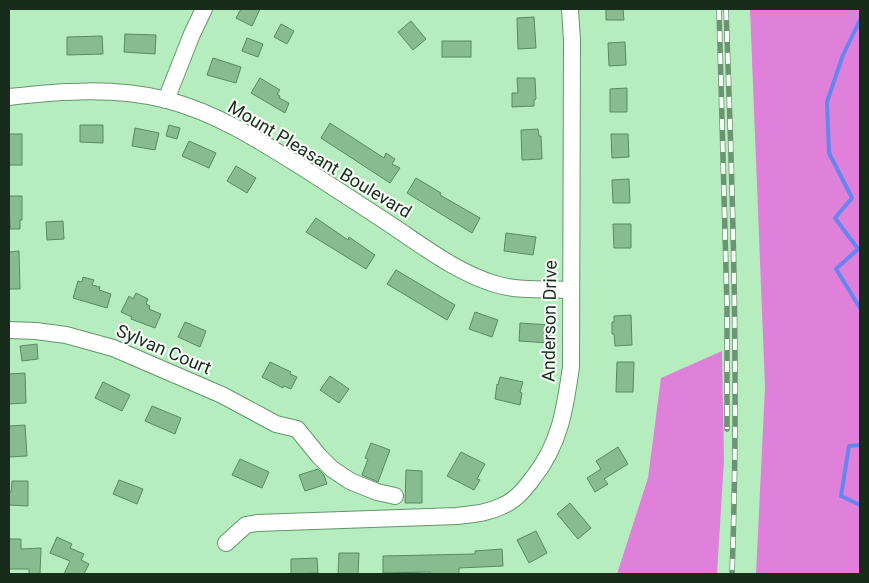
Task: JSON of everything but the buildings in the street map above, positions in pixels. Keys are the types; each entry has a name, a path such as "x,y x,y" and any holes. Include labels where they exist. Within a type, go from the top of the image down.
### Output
{"street":[{"path":"166,100 204,9"},
{"name":"Anderson Drive","path":"226,543 246,526 256,522 457,516 492,510 518,497 546,461 555,442 560,425 571,367 572,40 570,9"},
{"name":"Mount Pleasant Boulevard","path":"9,97 40,93 100,92 132,94 166,100 190,107 256,139 452,265 474,276 497,285 571,290"},
{"name":"Sylvan Court","path":"9,330 66,335 113,348 222,395 276,424 297,429 326,462 350,481 377,492 395,496"}],"shaded area":[{"path":"750,9 860,9 860,574 756,574 765,387"},
{"path":"722,351 724,460 717,574 617,574 648,478 661,378"}],"waterway":[{"path":"860,20 843,55 827,102 829,153 852,198 835,218 858,249 836,269 860,308"},
{"path":"860,445 849,446 841,496 860,505"}],"railway":[{"path":"719,9 727,307 727,429"},
{"path":"726,9 733,221 735,362 732,574"}]}
